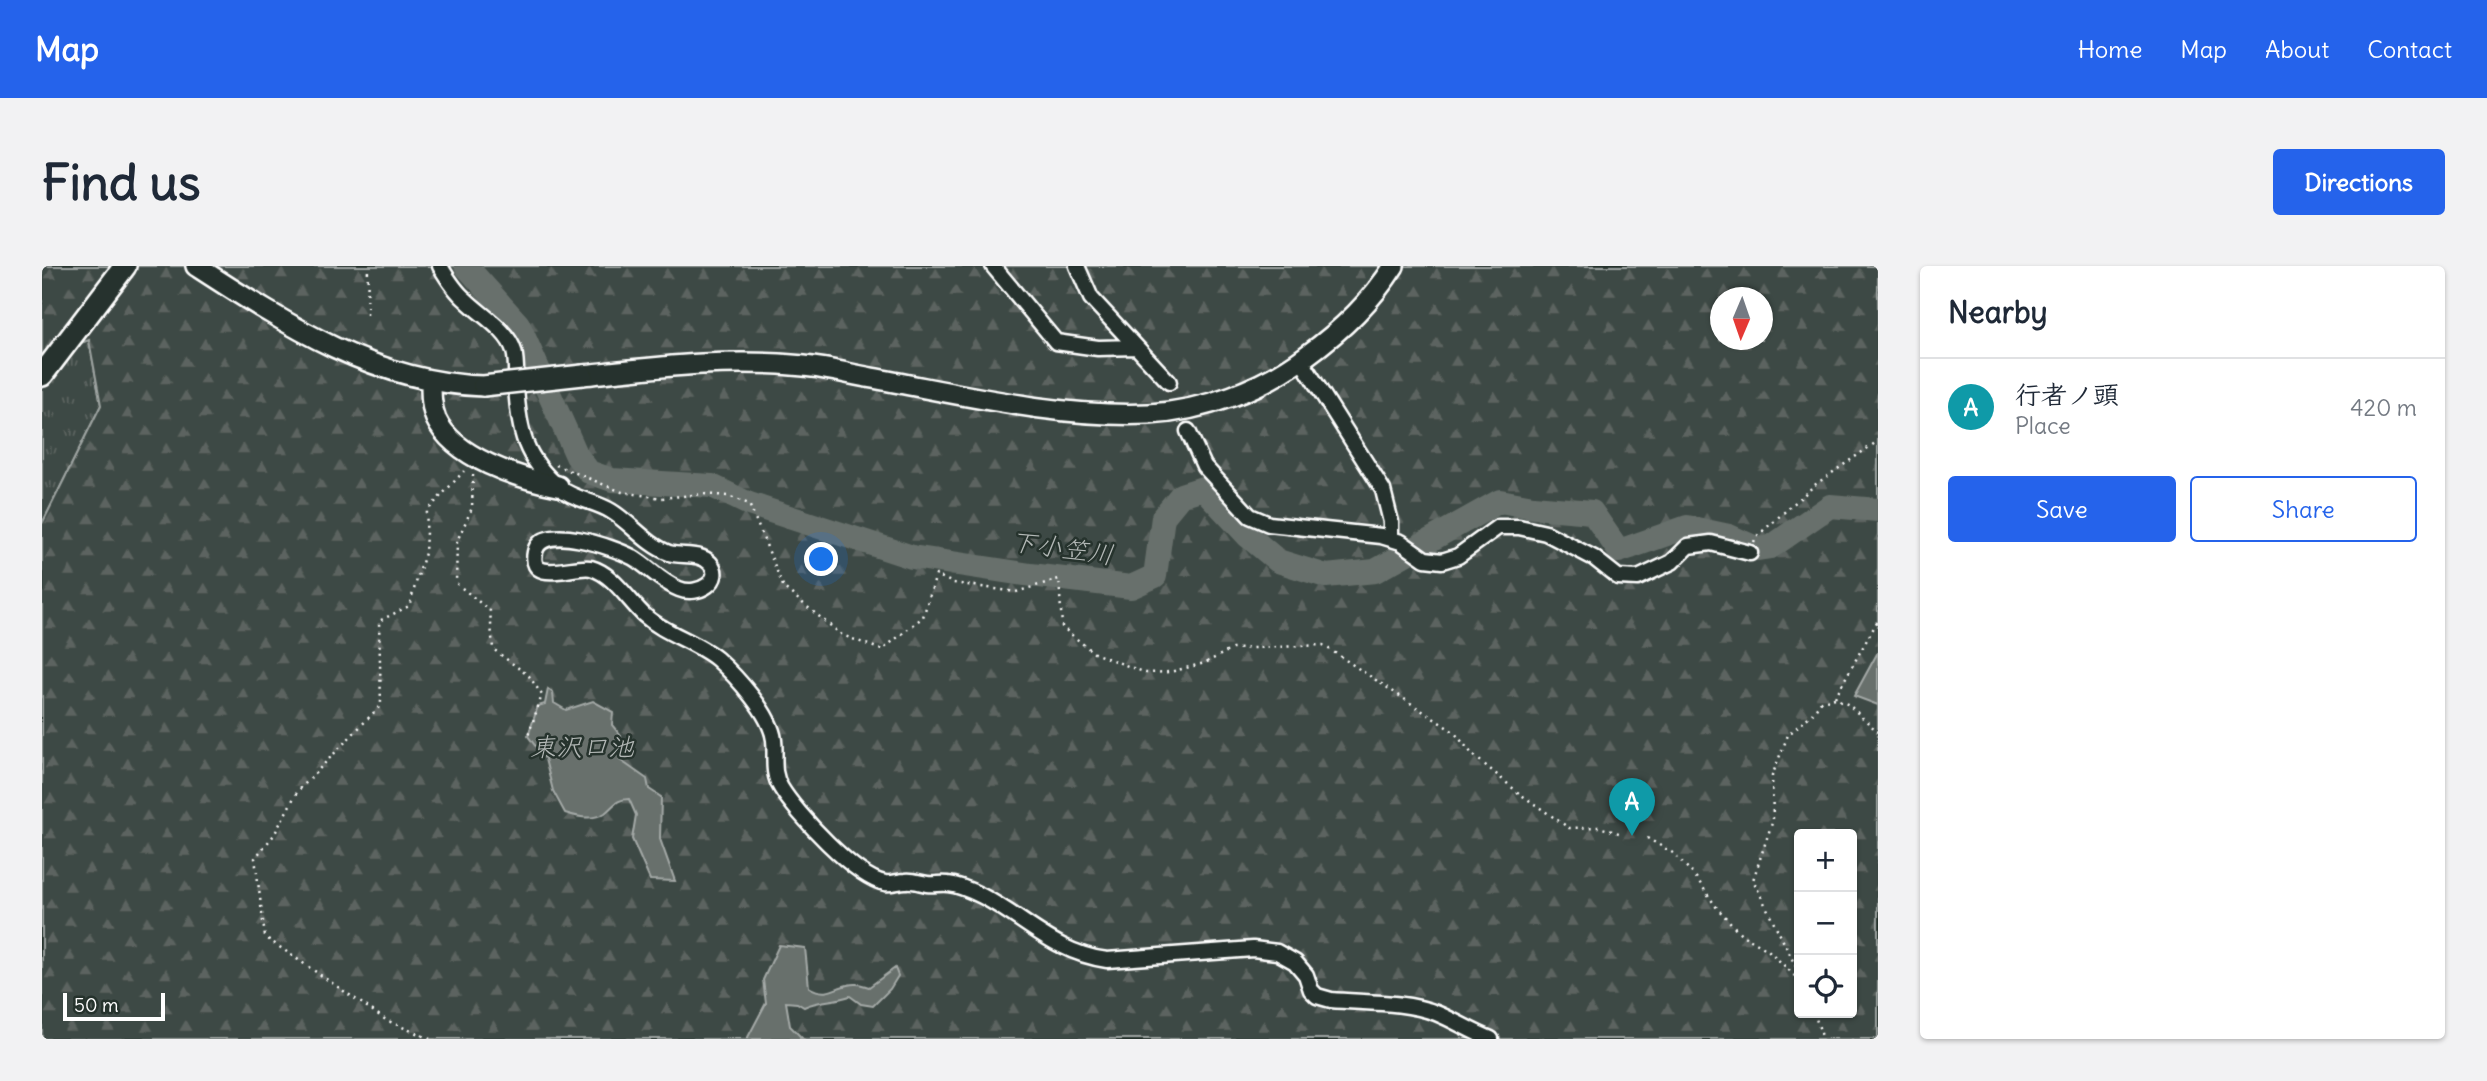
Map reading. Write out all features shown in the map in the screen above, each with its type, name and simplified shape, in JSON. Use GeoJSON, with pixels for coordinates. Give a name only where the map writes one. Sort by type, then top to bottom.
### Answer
{"type":"FeatureCollection","features":[{"type":"Feature","properties":{"kind":"main road"},"geometry":{"type":"LineString","coordinates":[[42,375],[125,266]]}},
{"type":"Feature","properties":{"kind":"street"},"geometry":{"type":"LineString","coordinates":[[196,266],[278,319],[320,341],[371,363],[450,385],[483,386],[694,363],[749,362],[806,366],[1018,404],[1111,414],[1152,414],[1199,405],[1237,394],[1275,377],[1352,319],[1394,266]]}},
{"type":"Feature","properties":{"kind":"street"},"geometry":{"type":"LineString","coordinates":[[440,266],[462,298],[507,337],[515,352],[518,411],[524,444],[545,474],[566,493],[611,511],[663,551],[704,558],[714,571],[708,586],[701,591],[691,592],[670,585],[634,558],[593,542],[558,538],[543,540],[535,549],[536,563],[541,569],[551,573],[580,566],[599,571],[645,616],[717,660],[748,694],[768,722],[774,735],[774,774],[790,802],[854,868],[884,883],[907,880],[948,884],[981,895],[1066,950],[1086,957],[1107,960],[1252,949],[1277,953],[1295,962],[1306,975],[1317,996],[1331,1000],[1418,1008],[1491,1039]]}},
{"type":"Feature","properties":{"kind":"street"},"geometry":{"type":"LineString","coordinates":[[993,266],[1056,342],[1098,348],[1136,347]]}},
{"type":"Feature","properties":{"kind":"street"},"geometry":{"type":"LineString","coordinates":[[1077,266],[1091,298],[1169,382]]}},
{"type":"Feature","properties":{"kind":"street"},"geometry":{"type":"LineString","coordinates":[[1301,360],[1384,490],[1391,522],[1391,539]]}},
{"type":"Feature","properties":{"kind":"street"},"geometry":{"type":"LineString","coordinates":[[430,381],[436,419],[456,445],[490,464],[534,481],[558,486]]}},
{"type":"Feature","properties":{"kind":"street"},"geometry":{"type":"LineString","coordinates":[[1188,431],[1204,466],[1250,516],[1269,524],[1344,531],[1391,539],[1401,542],[1425,558],[1442,561],[1458,556],[1498,527],[1519,527],[1546,533],[1594,558],[1618,576],[1638,578],[1672,562],[1689,546],[1711,543],[1752,548]]}},
{"type":"Feature","properties":{"kind":"path"},"geometry":{"type":"LineString","coordinates":[[367,315],[368,266]]}},
{"type":"Feature","properties":{"kind":"path"},"geometry":{"type":"LineString","coordinates":[[1752,548],[1756,537],[1816,484],[1878,441]]}},
{"type":"Feature","properties":{"kind":"path"},"geometry":{"type":"LineString","coordinates":[[555,464],[622,492],[663,498],[703,494],[728,496],[748,503],[784,588],[842,635],[882,650],[923,617],[936,575],[953,583],[1016,592],[1059,579],[1062,627],[1094,653],[1146,673],[1170,672],[1205,663],[1232,649],[1323,645],[1454,732],[1473,755],[1520,794],[1569,828],[1599,827],[1619,833]]}},
{"type":"Feature","properties":{"kind":"path"},"geometry":{"type":"LineString","coordinates":[[430,1039],[386,1020],[265,937],[255,858],[274,835],[297,792],[381,705],[379,621],[409,606],[425,553],[427,511],[464,471]]}},
{"type":"Feature","properties":{"kind":"path"},"geometry":{"type":"LineString","coordinates":[[474,473],[472,508],[457,541],[456,583],[490,611],[493,649],[529,676],[542,695],[528,736]]}},
{"type":"Feature","properties":{"kind":"path"},"geometry":{"type":"LineString","coordinates":[[1835,698],[1878,621]]}},
{"type":"Feature","properties":{"kind":"path"},"geometry":{"type":"LineString","coordinates":[[1794,963],[1753,880],[1773,820],[1772,776],[1788,735],[1812,714],[1821,701],[1835,698],[1849,705],[1878,732]]}},
{"type":"Feature","properties":{"kind":"path"},"geometry":{"type":"LineString","coordinates":[[1647,838],[1674,853],[1742,935],[1768,950],[1794,975]]}},
{"type":"Feature","properties":{"kind":"path"},"geometry":{"type":"LineString","coordinates":[[1816,1018],[1823,1039]]}},
{"type":"Feature","properties":{"kind":"green space"},"geometry":{"type":"Polygon","coordinates":[[[42,266],[1878,266],[1878,1039],[42,1039],[42,524],[101,405],[89,340],[42,356],[42,266]]]}},
{"type":"Feature","properties":{"kind":"green space"},"geometry":{"type":"Polygon","coordinates":[[[89,340],[101,405],[42,524],[42,356],[89,340]]]}},
{"type":"Feature","properties":{"kind":"water"},"geometry":{"type":"Polygon","coordinates":[[[1878,652],[1878,705],[1854,696],[1878,652]]]}},
{"type":"Feature","properties":{"kind":"water","name":"東沢口池"},"geometry":{"type":"Polygon","coordinates":[[[548,689],[553,693],[554,703],[566,710],[593,701],[613,712],[612,725],[621,736],[620,760],[647,779],[649,789],[661,797],[660,839],[675,881],[650,880],[632,839],[636,815],[629,799],[618,802],[605,813],[595,817],[565,813],[553,791],[545,759],[528,736],[538,706],[545,704],[548,689]]]}},
{"type":"Feature","properties":{"kind":"water"},"geometry":{"type":"Polygon","coordinates":[[[779,945],[805,948],[809,987],[816,991],[829,991],[851,984],[869,987],[895,968],[898,976],[890,989],[873,1006],[861,1004],[850,996],[804,1007],[786,1002],[790,1026],[803,1039],[747,1039],[766,1003],[763,980],[779,945]]]}},
{"type":"Feature","properties":{"kind":"waterway","name":"下小笠川"},"geometry":{"type":"LineString","coordinates":[[466,266],[518,324],[577,456],[589,472],[612,480],[712,486],[749,504],[912,557],[1131,587],[1155,576],[1163,517],[1181,495],[1203,488],[1248,536],[1278,561],[1326,576],[1375,571],[1500,501],[1592,512],[1619,551],[1687,527],[1729,536],[1758,549],[1771,547],[1830,506],[1878,510]]}},
{"type":"Feature","properties":{"kind":"tunnel"},"geometry":{"type":"LineString","coordinates":[[1169,382],[1188,431]]}},
{"type":"Feature","properties":{"kind":"place","name":"行者ノ頭"},"geometry":{"type":"Point","coordinates":[1632,836]}}]}
